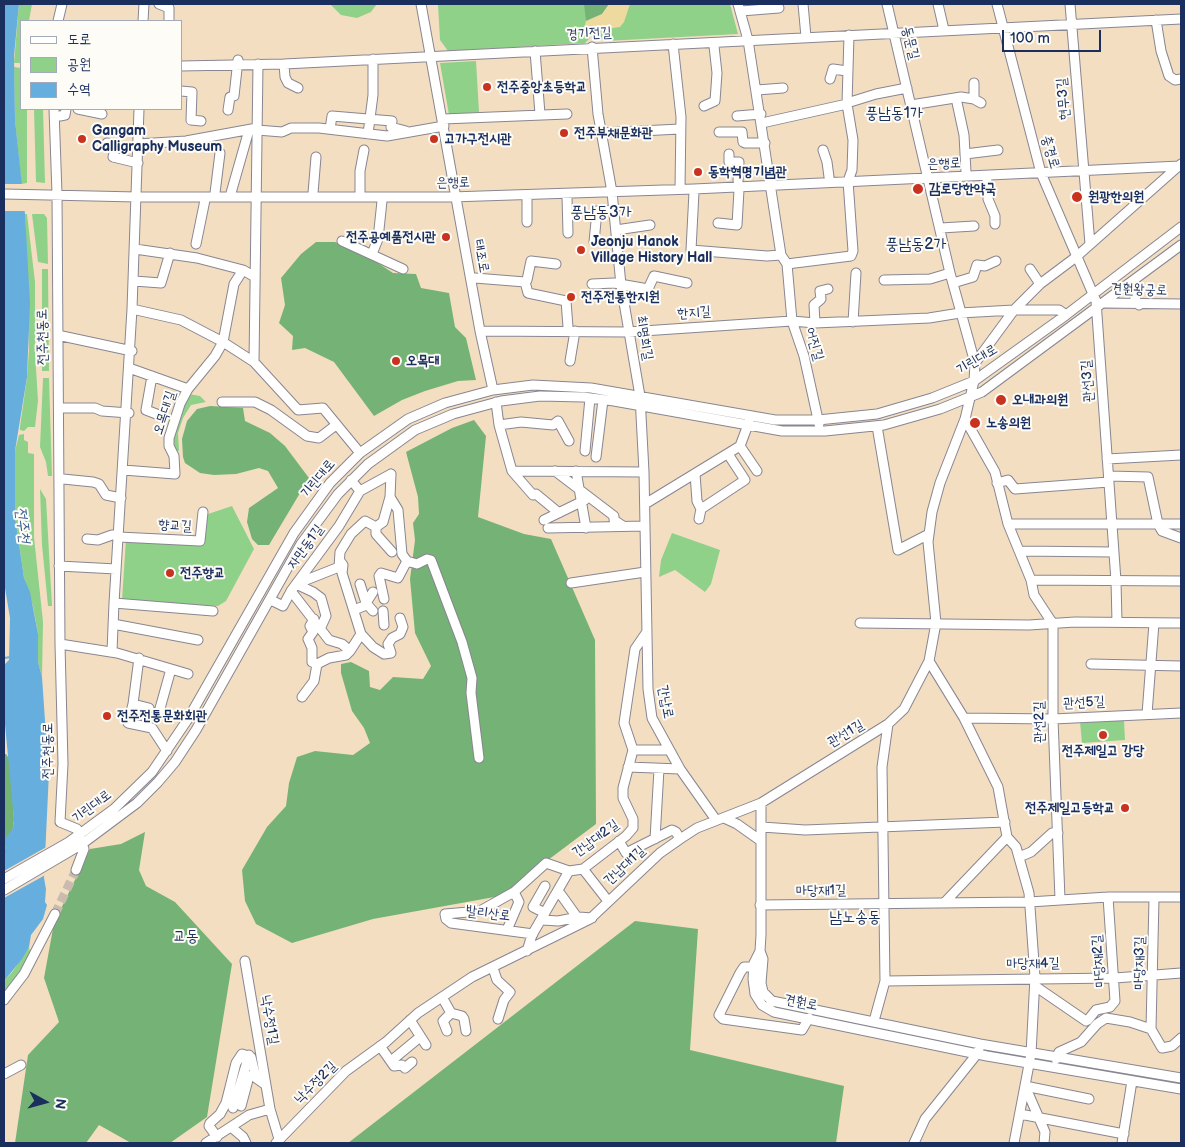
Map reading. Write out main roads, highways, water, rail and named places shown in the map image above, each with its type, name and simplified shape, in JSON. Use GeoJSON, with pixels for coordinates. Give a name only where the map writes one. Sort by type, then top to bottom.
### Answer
{"type":"FeatureCollection","features":[{"type":"Feature","properties":{"kind":"water"},"geometry":{"type":"Polygon","coordinates":[[[4,4],[19,4],[14,56],[15,120],[25,214],[30,303],[27,377],[15,451],[15,517],[24,578],[30,592],[38,634],[38,662],[42,677],[47,750],[50,751],[44,878],[46,889],[45,902],[47,905],[43,919],[31,935],[29,947],[4,981],[4,875],[6,849],[4,845],[5,839],[13,828],[14,819],[4,714],[4,665],[9,660],[10,618],[4,582],[4,4]]]}},
{"type":"Feature","properties":{"kind":"waterway"},"geometry":{"type":"LineString","coordinates":[[4,658],[11,657]]}},
{"type":"Feature","properties":{"kind":"tunnel"},"geometry":{"type":"LineString","coordinates":[[55,914],[76,870]]}},
{"type":"Feature","properties":{"kind":"place","name":"전주중앙초등학교"},"geometry":{"type":"Point","coordinates":[487,87]}},
{"type":"Feature","properties":{"kind":"place","name":"전주부채문화관"},"geometry":{"type":"Point","coordinates":[564,133]}},
{"type":"Feature","properties":{"kind":"place","name":"Gangam Calligraphy Museum"},"geometry":{"type":"Point","coordinates":[82,139]}},
{"type":"Feature","properties":{"kind":"place","name":"고가구전시관"},"geometry":{"type":"Point","coordinates":[434,139]}},
{"type":"Feature","properties":{"kind":"place","name":"동학혁명기념관"},"geometry":{"type":"Point","coordinates":[698,172]}},
{"type":"Feature","properties":{"kind":"place","name":"감로당한약국"},"geometry":{"type":"Point","coordinates":[918,189]}},
{"type":"Feature","properties":{"kind":"place","name":"원광한의원"},"geometry":{"type":"Point","coordinates":[1077,197]}},
{"type":"Feature","properties":{"kind":"place","name":"전주공예품전시관"},"geometry":{"type":"Point","coordinates":[446,237]}},
{"type":"Feature","properties":{"kind":"place","name":"Jeonju Hanok Village History Hall"},"geometry":{"type":"Point","coordinates":[581,250]}},
{"type":"Feature","properties":{"kind":"place","name":"전주전통한지원"},"geometry":{"type":"Point","coordinates":[571,297]}},
{"type":"Feature","properties":{"kind":"place","name":"오목대"},"geometry":{"type":"Point","coordinates":[396,361]}},
{"type":"Feature","properties":{"kind":"place","name":"오내과의원"},"geometry":{"type":"Point","coordinates":[1001,400]}},
{"type":"Feature","properties":{"kind":"place","name":"노송의원"},"geometry":{"type":"Point","coordinates":[975,423]}},
{"type":"Feature","properties":{"kind":"place","name":"전주향교"},"geometry":{"type":"Point","coordinates":[170,573]}},
{"type":"Feature","properties":{"kind":"place","name":"전주전통문화회관"},"geometry":{"type":"Point","coordinates":[107,716]}},
{"type":"Feature","properties":{"kind":"place","name":"전주제일고 강당"},"geometry":{"type":"Point","coordinates":[1103,735]}},
{"type":"Feature","properties":{"kind":"place","name":"전주제일고등학교"},"geometry":{"type":"Point","coordinates":[1125,808]}},
{"type":"Feature","properties":{"kind":"district","name":"풍남동1가"},"geometry":{"type":"Point","coordinates":[894,114]}},
{"type":"Feature","properties":{"kind":"district","name":"풍남동3가"},"geometry":{"type":"Point","coordinates":[601,213]}},
{"type":"Feature","properties":{"kind":"district","name":"풍남동2가"},"geometry":{"type":"Point","coordinates":[916,245]}},
{"type":"Feature","properties":{"kind":"district","name":"남노송동"},"geometry":{"type":"Point","coordinates":[855,918]}},
{"type":"Feature","properties":{"kind":"district","name":"교동"},"geometry":{"type":"Point","coordinates":[186,937]}},
{"type":"Feature","properties":{"kind":"water label","name":"전주천"},"geometry":{"type":"Point","coordinates":[22,525]}}]}
